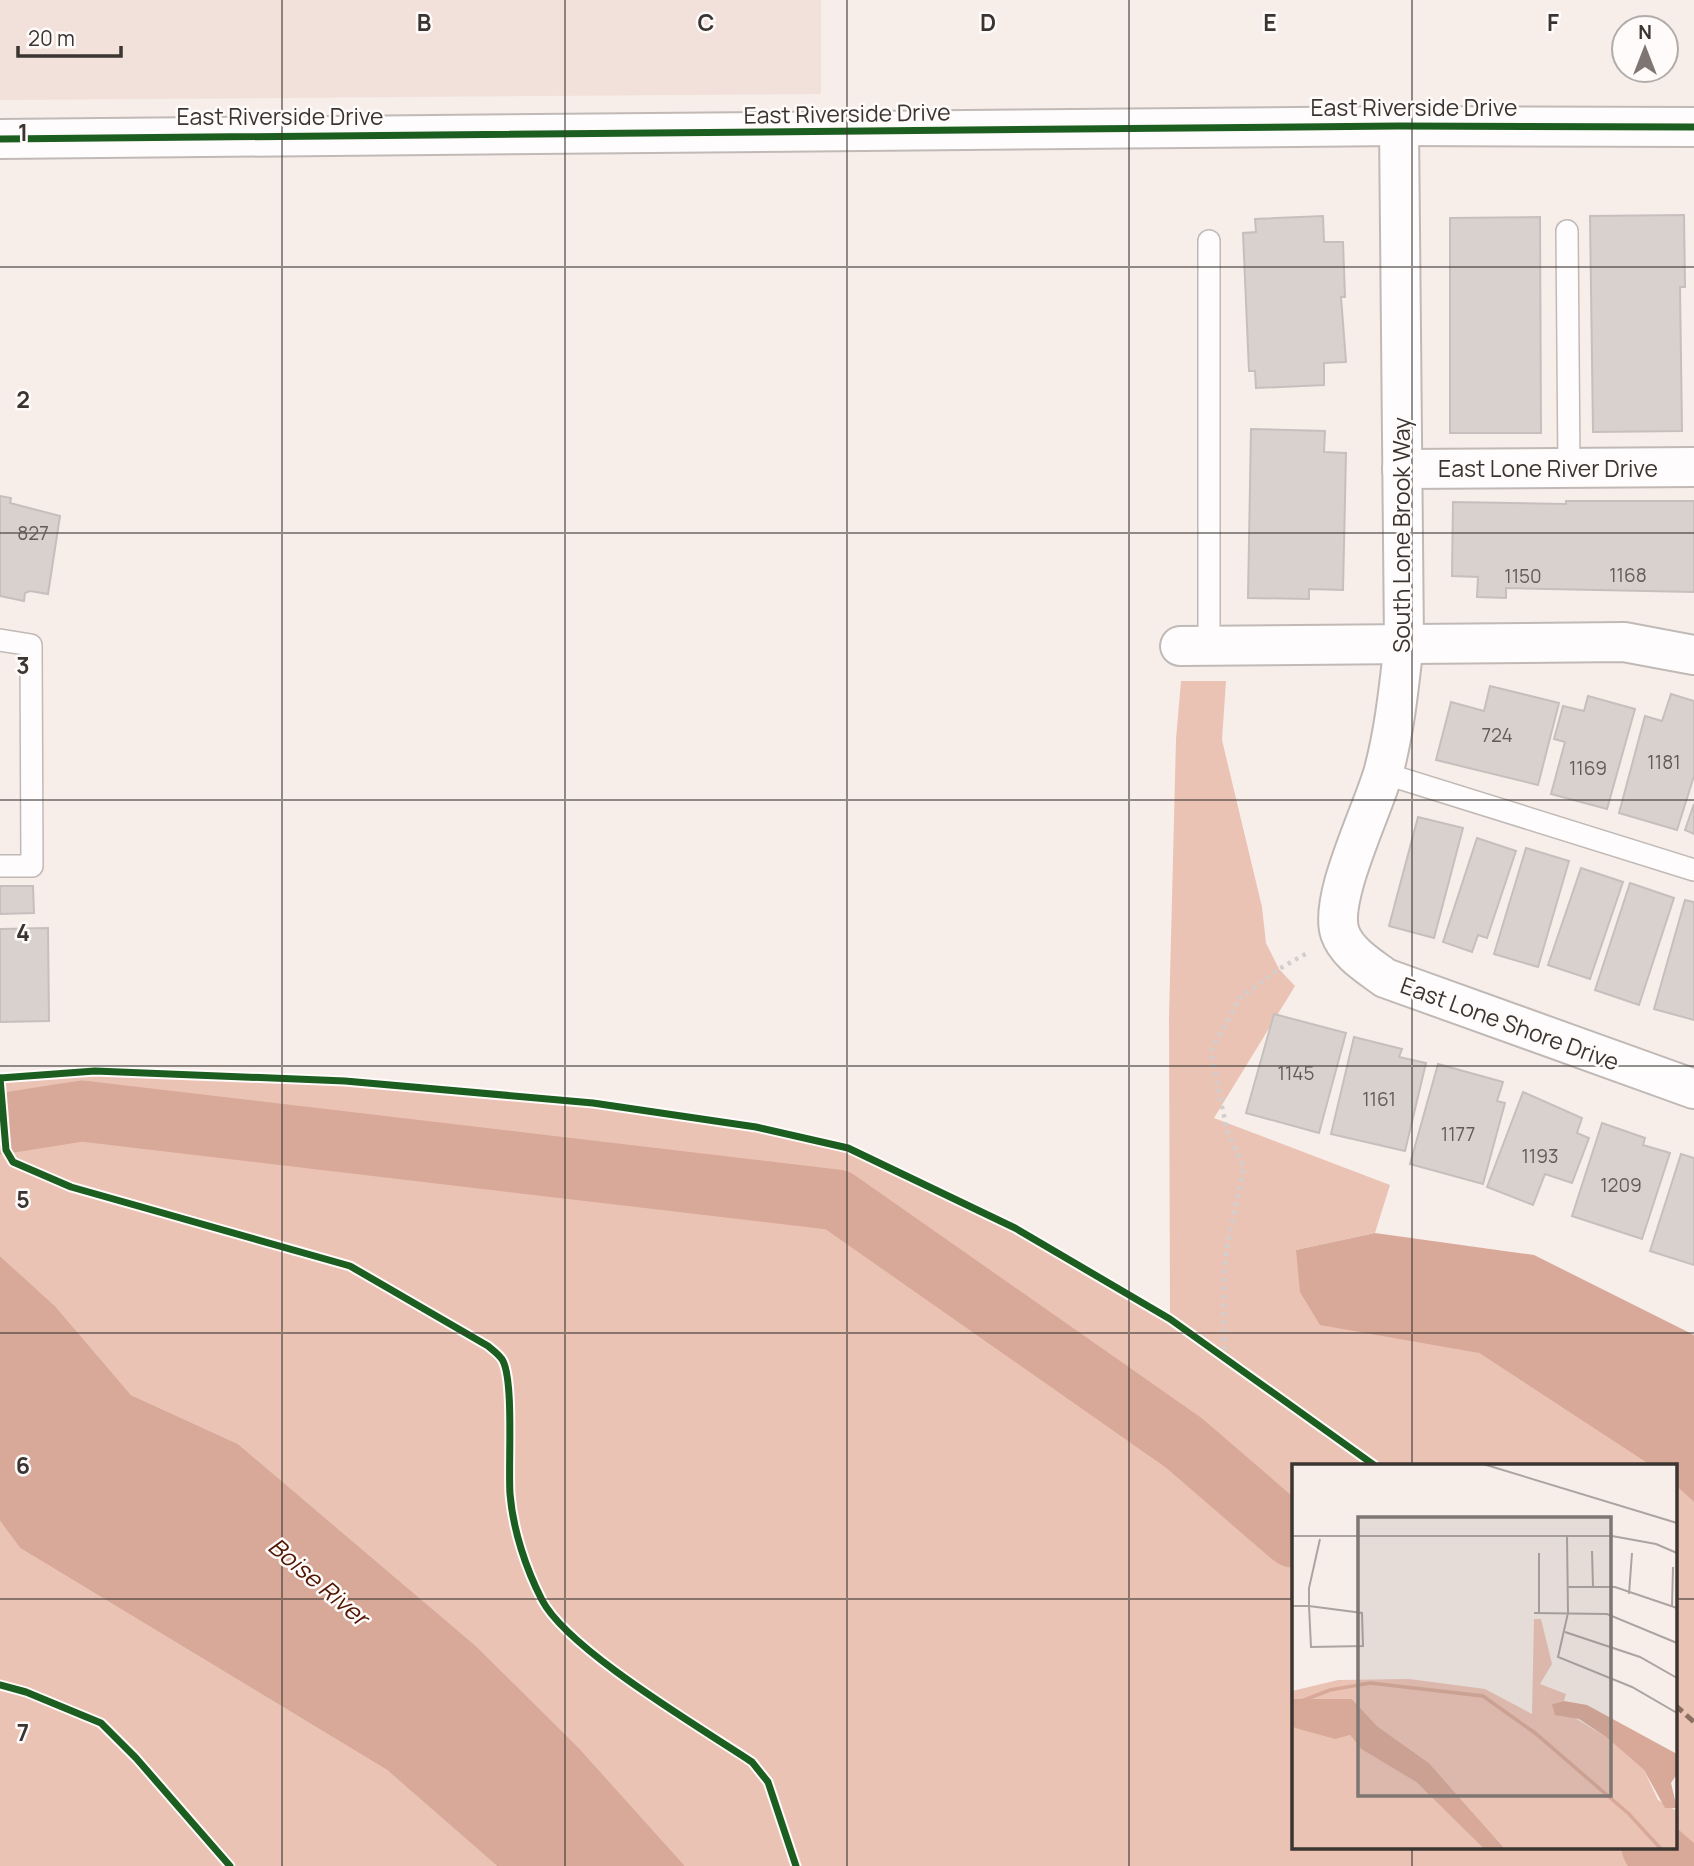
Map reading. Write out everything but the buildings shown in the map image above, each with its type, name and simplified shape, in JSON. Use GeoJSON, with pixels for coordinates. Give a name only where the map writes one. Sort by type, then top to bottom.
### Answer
{"type":"FeatureCollection","features":[{"type":"Feature","properties":{"kind":"street","name":"East Riverside Drive"},"geometry":{"type":"LineString","coordinates":[[0,139],[1399,126],[1694,127]]}},
{"type":"Feature","properties":{"kind":"street","name":"South Lone Brook Way"},"geometry":{"type":"LineString","coordinates":[[1340,934],[1338,914],[1343,888],[1383,773],[1394,727],[1404,643],[1399,126]]}},
{"type":"Feature","properties":{"kind":"street","name":"East Lone River Drive"},"geometry":{"type":"LineString","coordinates":[[1402,468],[1694,467]]}},
{"type":"Feature","properties":{"kind":"street"},"geometry":{"type":"LineString","coordinates":[[1195,645],[1624,642],[1694,655]]}},
{"type":"Feature","properties":{"kind":"street","name":"East Lone Shore Drive"},"geometry":{"type":"LineString","coordinates":[[1340,934],[1359,959],[1385,978],[1694,1089]]}},
{"type":"Feature","properties":{"kind":"lane"},"geometry":{"type":"LineString","coordinates":[[1567,231],[1569,468]]}},
{"type":"Feature","properties":{"kind":"lane"},"geometry":{"type":"LineString","coordinates":[[1195,645],[1209,241]]}},
{"type":"Feature","properties":{"kind":"lane"},"geometry":{"type":"LineString","coordinates":[[0,640],[31,645],[32,866],[0,866]]}},
{"type":"Feature","properties":{"kind":"lane"},"geometry":{"type":"LineString","coordinates":[[1383,773],[1694,870]]}},
{"type":"Feature","properties":{"kind":"path"},"geometry":{"type":"LineString","coordinates":[[1225,1358],[1223,1302],[1226,1251],[1244,1167],[1227,1131],[1211,1051],[1240,998],[1279,969],[1340,934]]}},
{"type":"Feature","properties":{"kind":"shaded area"},"geometry":{"type":"Polygon","coordinates":[[[0,0],[821,0],[821,94],[0,100],[0,0]]]}},
{"type":"Feature","properties":{"kind":"shaded area"},"geometry":{"type":"Polygon","coordinates":[[[1181,681],[1226,681],[1222,740],[1262,907],[1266,943],[1279,969],[1295,986],[1214,1118],[1390,1185],[1375,1233],[1296,1250],[1479,1353],[1648,1464],[1292,1464],[1292,1848],[1676,1848],[1676,1486],[1694,1502],[1694,1866],[685,1866],[578,1747],[476,1646],[238,1444],[131,1395],[55,1306],[0,1256],[0,1078],[95,1071],[345,1081],[593,1103],[756,1127],[848,1148],[1015,1228],[1170,1319],[1169,1017],[1176,739],[1181,681]]]}},
{"type":"Feature","properties":{"kind":"shaded area"},"geometry":{"type":"Polygon","coordinates":[[[0,1521],[20,1548],[387,1770],[497,1866],[0,1866],[0,1521]]]}},
{"type":"Feature","properties":{"kind":"water"},"geometry":{"type":"Polygon","coordinates":[[[1375,1233],[1534,1255],[1694,1335],[1694,1502],[1676,1486],[1676,1464],[1648,1464],[1479,1353],[1320,1325],[1300,1292],[1296,1250],[1375,1233]]]}},
{"type":"Feature","properties":{"kind":"water","name":"Boise River"},"geometry":{"type":"Polygon","coordinates":[[[0,1256],[55,1306],[131,1395],[238,1444],[476,1646],[578,1747],[685,1866],[497,1866],[387,1770],[20,1548],[0,1521],[0,1256]]]}},
{"type":"Feature","properties":{"kind":"waterway"},"geometry":{"type":"LineString","coordinates":[[0,1124],[82,1111],[837,1200],[1184,1443],[1292,1536]]}},
{"type":"Feature","properties":{"kind":"waterway"},"geometry":{"type":"LineString","coordinates":[[1653,1848],[1674,1866]]}},
{"type":"Feature","properties":{"kind":"marked path"},"geometry":{"type":"LineString","coordinates":[[1676,1706],[1694,1722]]}},
{"type":"Feature","properties":{"kind":"cycle path"},"geometry":{"type":"LineString","coordinates":[[0,139],[1399,126],[1694,127]]}},
{"type":"Feature","properties":{"kind":"cycle path"},"geometry":{"type":"LineString","coordinates":[[0,1078],[95,1071],[345,1081],[593,1103],[756,1127],[848,1148],[1015,1228],[1170,1319],[1373,1464]]}},
{"type":"Feature","properties":{"kind":"cycle path"},"geometry":{"type":"LineString","coordinates":[[0,1078],[6,1150],[13,1162],[71,1187],[350,1266],[499,1355],[503,1361],[508,1387],[510,1494],[514,1521],[521,1549],[542,1600],[556,1620],[606,1664],[752,1762],[768,1782],[796,1866]]}},
{"type":"Feature","properties":{"kind":"cycle path"},"geometry":{"type":"LineString","coordinates":[[0,1685],[26,1692],[101,1723],[136,1758],[230,1866]]}}]}
